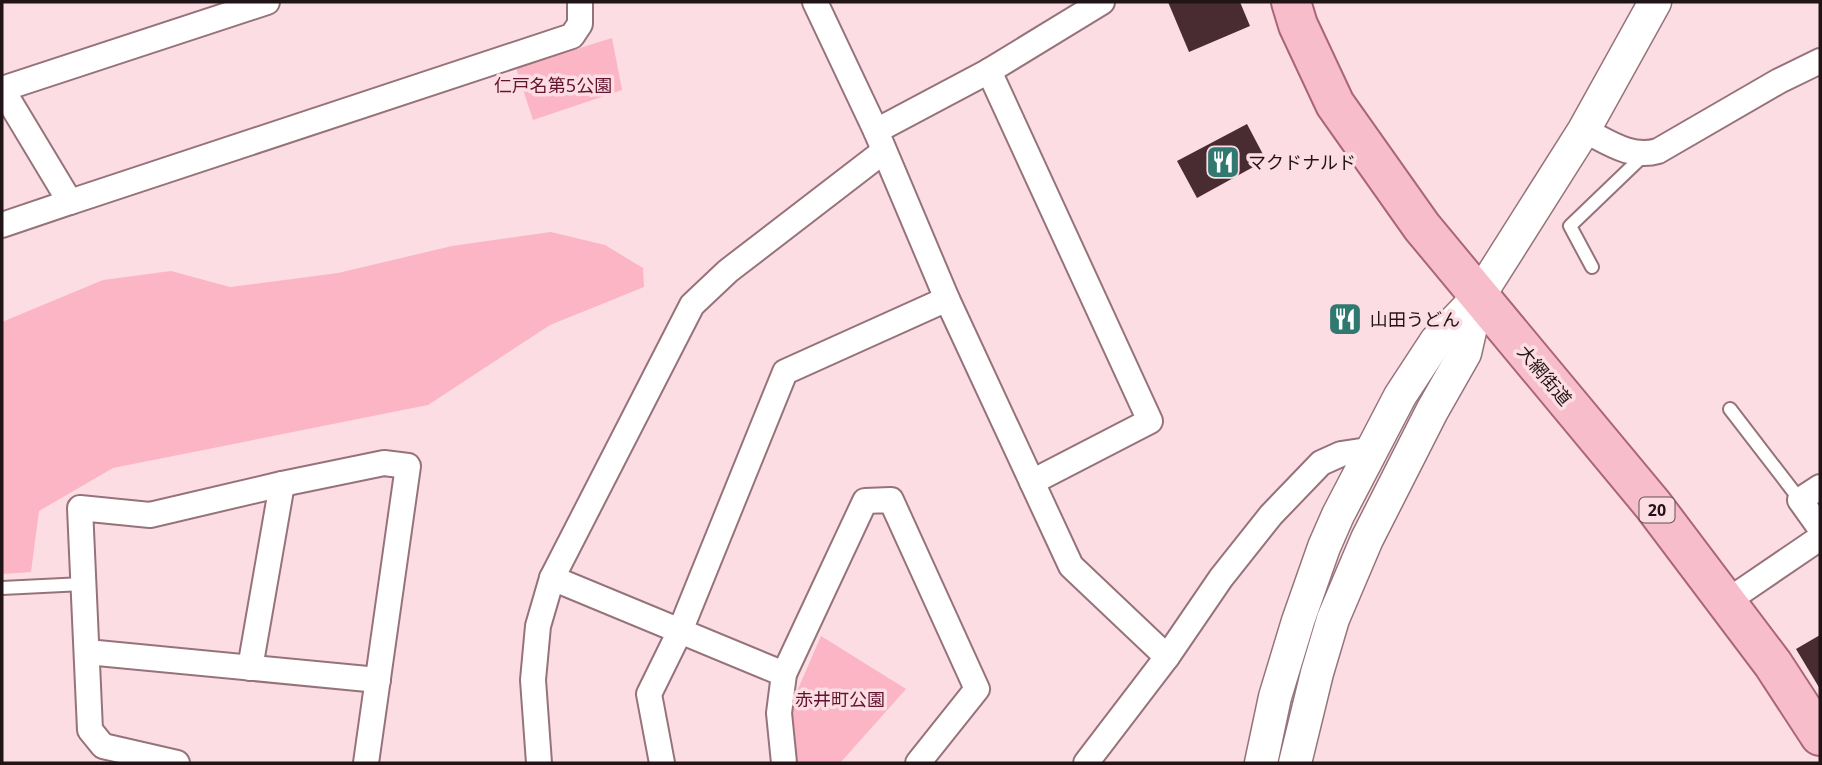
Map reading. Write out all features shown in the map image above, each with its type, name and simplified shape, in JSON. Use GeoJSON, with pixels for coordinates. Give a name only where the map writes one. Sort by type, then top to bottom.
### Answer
{"type":"FeatureCollection","features":[{"type":"Feature","properties":{"kind":"main road","name":"大網街道"},"geometry":{"type":"LineString","coordinates":[[1291,2],[1307,45],[1335,104],[1422,227],[1653,505],[1773,664],[1820,736]]}},
{"type":"Feature","properties":{"kind":"street"},"geometry":{"type":"LineString","coordinates":[[70,202],[2,89],[267,2]]}},
{"type":"Feature","properties":{"kind":"street"},"geometry":{"type":"LineString","coordinates":[[2,225],[572,36],[580,24],[580,2]]}},
{"type":"Feature","properties":{"kind":"street"},"geometry":{"type":"LineString","coordinates":[[815,2],[880,141],[947,299],[1071,566],[1167,657]]}},
{"type":"Feature","properties":{"kind":"street"},"geometry":{"type":"LineString","coordinates":[[539,763],[533,680],[538,626],[552,578],[692,305],[880,141],[1102,2]]}},
{"type":"Feature","properties":{"kind":"street"},"geometry":{"type":"LineString","coordinates":[[1261,763],[1275,697],[1310,583],[1338,515],[1400,396],[1436,341],[1479,296],[1584,130],[1655,2]]}},
{"type":"Feature","properties":{"kind":"street"},"geometry":{"type":"LineString","coordinates":[[1584,130],[1628,151],[1644,155],[1658,151],[1779,81],[1820,61]]}},
{"type":"Feature","properties":{"kind":"street"},"geometry":{"type":"LineString","coordinates":[[989,71],[1150,421],[1032,482]]}},
{"type":"Feature","properties":{"kind":"street"},"geometry":{"type":"LineString","coordinates":[[1295,763],[1333,619],[1367,539],[1432,411],[1465,353],[1479,296]]}},
{"type":"Feature","properties":{"kind":"street"},"geometry":{"type":"LineString","coordinates":[[662,763],[649,694],[680,631],[785,372],[947,299]]}},
{"type":"Feature","properties":{"kind":"street"},"geometry":{"type":"LineString","coordinates":[[1086,763],[1167,657],[1221,578],[1262,525],[1321,463],[1340,454],[1374,449]]}},
{"type":"Feature","properties":{"kind":"street"},"geometry":{"type":"LineString","coordinates":[[177,763],[103,746],[90,730],[80,508],[150,515],[384,463],[408,466],[366,763]]}},
{"type":"Feature","properties":{"kind":"street"},"geometry":{"type":"LineString","coordinates":[[250,668],[282,484]]}},
{"type":"Feature","properties":{"kind":"street"},"geometry":{"type":"LineString","coordinates":[[1810,493],[1820,528]]}},
{"type":"Feature","properties":{"kind":"street"},"geometry":{"type":"LineString","coordinates":[[784,763],[779,713],[785,674],[865,501],[891,499],[977,689],[918,763]]}},
{"type":"Feature","properties":{"kind":"street"},"geometry":{"type":"LineString","coordinates":[[1726,602],[1820,538]]}},
{"type":"Feature","properties":{"kind":"street"},"geometry":{"type":"LineString","coordinates":[[552,578],[785,674]]}},
{"type":"Feature","properties":{"kind":"street"},"geometry":{"type":"LineString","coordinates":[[86,652],[378,680]]}},
{"type":"Feature","properties":{"kind":"lane"},"geometry":{"type":"LineString","coordinates":[[1592,267],[1570,226],[1644,155]]}},
{"type":"Feature","properties":{"kind":"lane"},"geometry":{"type":"LineString","coordinates":[[1730,409],[1810,493]]}},
{"type":"Feature","properties":{"kind":"lane"},"geometry":{"type":"LineString","coordinates":[[2,588],[83,584]]}},
{"type":"Feature","properties":{"kind":"green space","name":"仁戸名第5公園"},"geometry":{"type":"Polygon","coordinates":[[[612,38],[622,90],[533,120],[516,68],[612,38]]]}},
{"type":"Feature","properties":{"kind":"green space"},"geometry":{"type":"Polygon","coordinates":[[[551,232],[605,245],[643,268],[644,287],[550,325],[428,405],[113,468],[39,511],[31,572],[2,574],[2,322],[103,280],[171,271],[230,287],[338,273],[452,246],[551,232]]]}},
{"type":"Feature","properties":{"kind":"green space","name":"赤井町公園"},"geometry":{"type":"Polygon","coordinates":[[[821,636],[906,689],[840,763],[798,763],[788,712],[821,636]]]}},
{"type":"Feature","properties":{"kind":"building"},"geometry":{"type":"Polygon","coordinates":[[[1168,2],[1240,2],[1250,26],[1189,52],[1168,2]]]}},
{"type":"Feature","properties":{"kind":"building"},"geometry":{"type":"Polygon","coordinates":[[[1247,124],[1266,160],[1197,198],[1177,161],[1247,124]]]}},
{"type":"Feature","properties":{"kind":"building"},"geometry":{"type":"Polygon","coordinates":[[[1820,635],[1820,689],[1796,649],[1820,635]]]}},
{"type":"Feature","properties":{"kind":"place","name":"マクドナルド"},"geometry":{"type":"Point","coordinates":[1223,162]}},
{"type":"Feature","properties":{"kind":"place","name":"山田うどん"},"geometry":{"type":"Point","coordinates":[1345,319]}}]}
